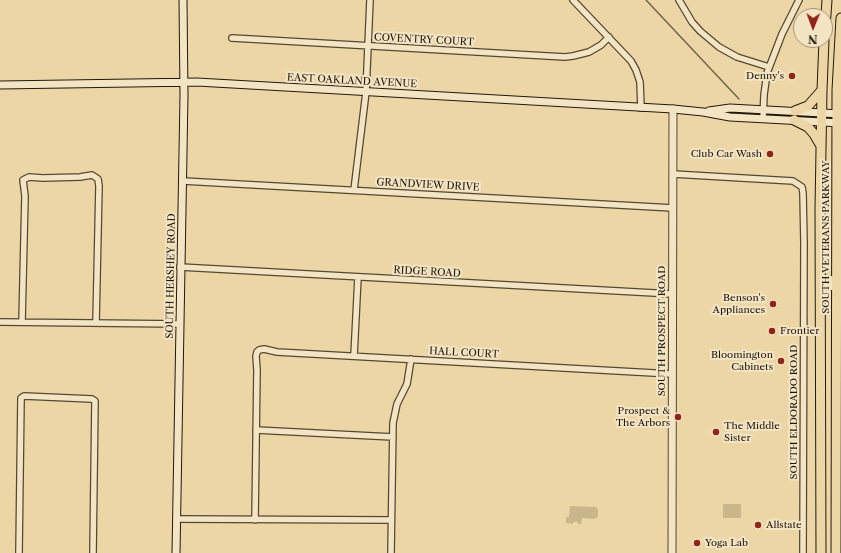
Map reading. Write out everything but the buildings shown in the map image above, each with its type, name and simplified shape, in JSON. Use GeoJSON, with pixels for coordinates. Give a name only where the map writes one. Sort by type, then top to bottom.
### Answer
{"type":"FeatureCollection","features":[{"type":"Feature","properties":{"kind":"highway","name":"SOUTH VETERANS PARKWAY"},"geometry":{"type":"LineString","coordinates":[[836,553],[839,308],[839,93],[841,18]]}},
{"type":"Feature","properties":{"kind":"highway","name":"SOUTH VETERANS PARKWAY"},"geometry":{"type":"LineString","coordinates":[[821,553],[821,146],[824,48]]}},
{"type":"Feature","properties":{"kind":"highway"},"geometry":{"type":"LineString","coordinates":[[821,146],[808,127],[794,116],[808,106],[822,90]]}},
{"type":"Feature","properties":{"kind":"main road","name":"SOUTH HERSHEY ROAD"},"geometry":{"type":"LineString","coordinates":[[176,553],[184,0]]}},
{"type":"Feature","properties":{"kind":"main road","name":"EAST OAKLAND AVENUE"},"geometry":{"type":"LineString","coordinates":[[0,85],[184,82],[673,109],[730,117],[763,119],[794,116],[839,118]]}},
{"type":"Feature","properties":{"kind":"main road","name":"EAST OAKLAND AVENUE"},"geometry":{"type":"LineString","coordinates":[[703,112],[730,108],[764,110],[794,116]]}},
{"type":"Feature","properties":{"kind":"main road","name":"SOUTH PROSPECT ROAD"},"geometry":{"type":"LineString","coordinates":[[672,553],[673,109]]}},
{"type":"Feature","properties":{"kind":"main road"},"geometry":{"type":"LineString","coordinates":[[821,283],[839,283]]}},
{"type":"Feature","properties":{"kind":"street"},"geometry":{"type":"LineString","coordinates":[[354,190],[366,92],[370,0]]}},
{"type":"Feature","properties":{"kind":"street"},"geometry":{"type":"LineString","coordinates":[[573,0],[631,61],[636,70],[641,88],[641,108]]}},
{"type":"Feature","properties":{"kind":"street"},"geometry":{"type":"LineString","coordinates":[[679,0],[692,22],[719,47],[737,57],[769,67]]}},
{"type":"Feature","properties":{"kind":"street"},"geometry":{"type":"LineString","coordinates":[[763,119],[766,81],[769,67],[782,34],[799,0]]}},
{"type":"Feature","properties":{"kind":"street","name":"COVENTRY COURT"},"geometry":{"type":"LineString","coordinates":[[232,38],[573,56],[589,52],[601,45],[609,37]]}},
{"type":"Feature","properties":{"kind":"street","name":"SOUTH ELDORADO ROAD"},"geometry":{"type":"LineString","coordinates":[[673,174],[793,181],[802,187],[804,236],[803,553]]}},
{"type":"Feature","properties":{"kind":"street"},"geometry":{"type":"LineString","coordinates":[[22,322],[25,196],[23,180],[29,177],[80,178],[92,175],[98,179],[99,186],[96,323]]}},
{"type":"Feature","properties":{"kind":"street","name":"GRANDVIEW DRIVE"},"geometry":{"type":"LineString","coordinates":[[182,181],[673,208]]}},
{"type":"Feature","properties":{"kind":"street","name":"RIDGE ROAD"},"geometry":{"type":"LineString","coordinates":[[180,266],[673,294]]}},
{"type":"Feature","properties":{"kind":"street"},"geometry":{"type":"LineString","coordinates":[[354,356],[358,277]]}},
{"type":"Feature","properties":{"kind":"street"},"geometry":{"type":"LineString","coordinates":[[0,322],[180,324]]}},
{"type":"Feature","properties":{"kind":"street","name":"HALL COURT"},"geometry":{"type":"LineString","coordinates":[[256,430],[257,352],[264,349],[277,352],[672,374]]}},
{"type":"Feature","properties":{"kind":"street"},"geometry":{"type":"LineString","coordinates":[[391,553],[394,414],[397,404],[407,384],[411,359]]}},
{"type":"Feature","properties":{"kind":"street"},"geometry":{"type":"LineString","coordinates":[[19,553],[21,398],[24,396],[95,400],[94,553]]}},
{"type":"Feature","properties":{"kind":"street"},"geometry":{"type":"LineString","coordinates":[[255,520],[256,430],[393,437]]}},
{"type":"Feature","properties":{"kind":"street"},"geometry":{"type":"LineString","coordinates":[[177,519],[391,520]]}},
{"type":"Feature","properties":{"kind":"shaded area"},"geometry":{"type":"Polygon","coordinates":[[[723,504],[741,504],[741,518],[723,518],[723,504]]]}},
{"type":"Feature","properties":{"kind":"shaded area"},"geometry":{"type":"Polygon","coordinates":[[[570,506],[596,507],[598,509],[598,516],[595,519],[582,518],[581,524],[578,524],[578,522],[573,522],[573,524],[566,523],[566,517],[569,517],[570,506]]]}},
{"type":"Feature","properties":{"kind":"waterway"},"geometry":{"type":"LineString","coordinates":[[646,0],[739,99]]}},
{"type":"Feature","properties":{"kind":"place","name":"Denny's"},"geometry":{"type":"Point","coordinates":[792,76]}},
{"type":"Feature","properties":{"kind":"place","name":"Club Car Wash"},"geometry":{"type":"Point","coordinates":[770,154]}},
{"type":"Feature","properties":{"kind":"place","name":"Benson's Appliances"},"geometry":{"type":"Point","coordinates":[773,304]}},
{"type":"Feature","properties":{"kind":"place","name":"Frontier"},"geometry":{"type":"Point","coordinates":[772,331]}},
{"type":"Feature","properties":{"kind":"place","name":"Bloomington Cabinets"},"geometry":{"type":"Point","coordinates":[781,361]}},
{"type":"Feature","properties":{"kind":"place","name":"Prospect & The Arbors"},"geometry":{"type":"Point","coordinates":[678,417]}},
{"type":"Feature","properties":{"kind":"place","name":"The Middle Sister"},"geometry":{"type":"Point","coordinates":[716,432]}},
{"type":"Feature","properties":{"kind":"place","name":"Allstate"},"geometry":{"type":"Point","coordinates":[758,525]}},
{"type":"Feature","properties":{"kind":"place","name":"Yoga Lab"},"geometry":{"type":"Point","coordinates":[697,543]}}]}
